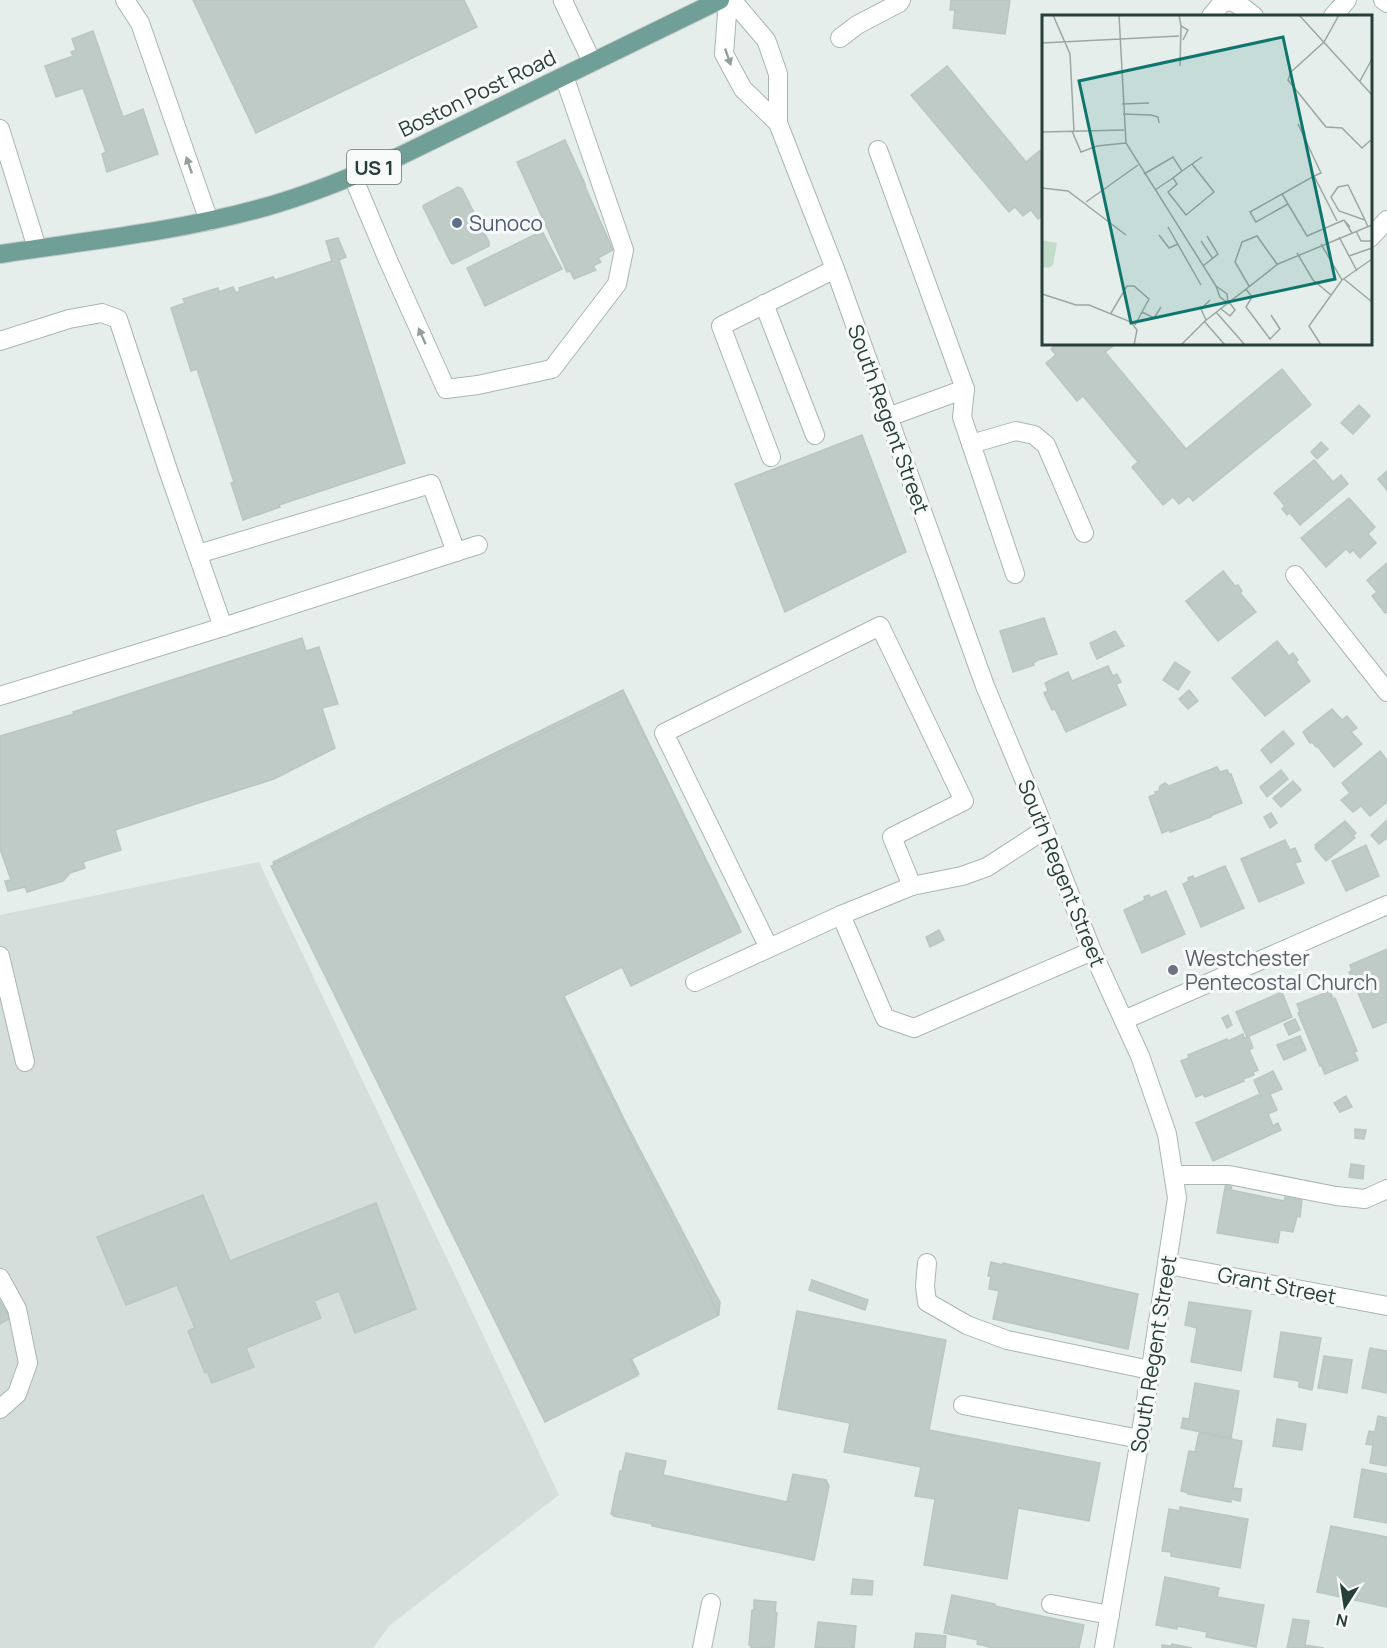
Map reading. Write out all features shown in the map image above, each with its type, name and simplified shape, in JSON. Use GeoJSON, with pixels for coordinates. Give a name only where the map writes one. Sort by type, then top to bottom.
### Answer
{"type":"FeatureCollection","features":[{"type":"Feature","properties":{"kind":"main road","name":"Boston Post Road"},"geometry":{"type":"LineString","coordinates":[[0,254],[151,232],[208,221],[258,209],[353,177],[720,0]]}},
{"type":"Feature","properties":{"kind":"street"},"geometry":{"type":"LineString","coordinates":[[125,0],[140,22],[208,221]]}},
{"type":"Feature","properties":{"kind":"street"},"geometry":{"type":"LineString","coordinates":[[564,0],[562,2],[592,62]]}},
{"type":"Feature","properties":{"kind":"street","name":"South Regent Street"},"geometry":{"type":"LineString","coordinates":[[730,0],[724,54],[743,89],[778,123]]}},
{"type":"Feature","properties":{"kind":"street","name":"South Regent Street"},"geometry":{"type":"LineString","coordinates":[[730,0],[768,45],[778,74],[778,123],[835,269],[985,686],[1092,951],[1140,1056],[1167,1134],[1177,1198],[1140,1439],[1104,1648]]}},
{"type":"Feature","properties":{"kind":"street"},"geometry":{"type":"LineString","coordinates":[[840,38],[857,25],[901,0]]}},
{"type":"Feature","properties":{"kind":"street"},"geometry":{"type":"LineString","coordinates":[[1334,15],[1347,0]]}},
{"type":"Feature","properties":{"kind":"street"},"geometry":{"type":"LineString","coordinates":[[1383,0],[1387,3]]}},
{"type":"Feature","properties":{"kind":"street"},"geometry":{"type":"LineString","coordinates":[[1212,15],[1222,3],[1232,1],[1253,15]]}},
{"type":"Feature","properties":{"kind":"street"},"geometry":{"type":"LineString","coordinates":[[353,177],[446,389],[478,385],[552,369],[617,284],[624,250],[564,76]]}},
{"type":"Feature","properties":{"kind":"street"},"geometry":{"type":"LineString","coordinates":[[0,129],[38,248]]}},
{"type":"Feature","properties":{"kind":"street"},"geometry":{"type":"LineString","coordinates":[[878,150],[965,388],[962,417],[1015,574]]}},
{"type":"Feature","properties":{"kind":"street"},"geometry":{"type":"LineString","coordinates":[[1372,237],[1387,220]]}},
{"type":"Feature","properties":{"kind":"street"},"geometry":{"type":"LineString","coordinates":[[771,457],[721,326],[835,269]]}},
{"type":"Feature","properties":{"kind":"street"},"geometry":{"type":"LineString","coordinates":[[764,304],[815,435]]}},
{"type":"Feature","properties":{"kind":"street"},"geometry":{"type":"LineString","coordinates":[[0,342],[69,319],[102,313],[118,319],[223,627]]}},
{"type":"Feature","properties":{"kind":"street"},"geometry":{"type":"LineString","coordinates":[[888,417],[965,388]]}},
{"type":"Feature","properties":{"kind":"street"},"geometry":{"type":"LineString","coordinates":[[971,444],[1016,431],[1034,435],[1046,445],[1084,532]]}},
{"type":"Feature","properties":{"kind":"street"},"geometry":{"type":"LineString","coordinates":[[198,554],[431,484],[456,552]]}},
{"type":"Feature","properties":{"kind":"street"},"geometry":{"type":"LineString","coordinates":[[0,696],[478,546]]}},
{"type":"Feature","properties":{"kind":"street"},"geometry":{"type":"LineString","coordinates":[[1295,575],[1387,692]]}},
{"type":"Feature","properties":{"kind":"street"},"geometry":{"type":"LineString","coordinates":[[769,948],[664,733],[880,626],[964,801],[892,837],[912,886]]}},
{"type":"Feature","properties":{"kind":"street"},"geometry":{"type":"LineString","coordinates":[[695,982],[912,886],[962,876],[987,867],[1044,830]]}},
{"type":"Feature","properties":{"kind":"street"},"geometry":{"type":"LineString","coordinates":[[1124,1020],[1387,905]]}},
{"type":"Feature","properties":{"kind":"street"},"geometry":{"type":"LineString","coordinates":[[842,915],[885,1018],[914,1028],[1092,951]]}},
{"type":"Feature","properties":{"kind":"street"},"geometry":{"type":"LineString","coordinates":[[0,956],[25,1062]]}},
{"type":"Feature","properties":{"kind":"street"},"geometry":{"type":"LineString","coordinates":[[1174,1175],[1229,1175],[1336,1196],[1365,1199],[1387,1189]]}},
{"type":"Feature","properties":{"kind":"street"},"geometry":{"type":"LineString","coordinates":[[927,1263],[925,1286],[927,1302],[967,1325],[1007,1340],[1150,1370]]}},
{"type":"Feature","properties":{"kind":"street","name":"Grant Street"},"geometry":{"type":"LineString","coordinates":[[1168,1264],[1387,1306]]}},
{"type":"Feature","properties":{"kind":"street"},"geometry":{"type":"LineString","coordinates":[[0,1278],[17,1309],[28,1363],[17,1394],[0,1408]]}},
{"type":"Feature","properties":{"kind":"street"},"geometry":{"type":"LineString","coordinates":[[963,1405],[1140,1439]]}},
{"type":"Feature","properties":{"kind":"street"},"geometry":{"type":"LineString","coordinates":[[702,1648],[711,1603]]}},
{"type":"Feature","properties":{"kind":"street"},"geometry":{"type":"LineString","coordinates":[[1052,1604],[1110,1615]]}},
{"type":"Feature","properties":{"kind":"shaded area"},"geometry":{"type":"Polygon","coordinates":[[[259,862],[559,1495],[390,1625],[373,1648],[0,1648],[0,915],[259,862]]]}},
{"type":"Feature","properties":{"kind":"building"},"geometry":{"type":"Polygon","coordinates":[[[193,0],[464,0],[477,27],[256,133],[193,0]]]}},
{"type":"Feature","properties":{"kind":"building"},"geometry":{"type":"Polygon","coordinates":[[[951,0],[1010,0],[1005,34],[953,28],[955,10],[950,10],[951,0]]]}},
{"type":"Feature","properties":{"kind":"building"},"geometry":{"type":"Polygon","coordinates":[[[93,31],[123,117],[143,109],[158,154],[107,172],[102,154],[106,152],[83,88],[56,97],[45,66],[73,56],[71,52],[76,50],[72,39],[93,31]]]}},
{"type":"Feature","properties":{"kind":"building"},"geometry":{"type":"Polygon","coordinates":[[[947,66],[1026,162],[1042,149],[1042,216],[1038,219],[1031,210],[1023,216],[1015,207],[1009,212],[911,95],[947,66]]]}},
{"type":"Feature","properties":{"kind":"building"},"geometry":{"type":"Polygon","coordinates":[[[565,140],[613,250],[598,258],[601,262],[593,266],[596,270],[574,279],[570,271],[567,272],[517,162],[565,140]]]}},
{"type":"Feature","properties":{"kind":"building"},"geometry":{"type":"Polygon","coordinates":[[[458,187],[462,189],[489,246],[453,264],[423,207],[458,187]]]}},
{"type":"Feature","properties":{"kind":"building"},"geometry":{"type":"Polygon","coordinates":[[[542,231],[562,269],[485,306],[467,268],[542,231]]]}},
{"type":"Feature","properties":{"kind":"building"},"geometry":{"type":"Polygon","coordinates":[[[338,238],[346,257],[339,260],[405,463],[279,505],[280,507],[243,520],[231,483],[234,482],[197,369],[191,371],[171,308],[185,303],[183,299],[218,288],[219,292],[233,287],[236,293],[240,291],[239,288],[273,277],[275,280],[332,261],[326,241],[338,238]]]}},
{"type":"Feature","properties":{"kind":"building"},"geometry":{"type":"Polygon","coordinates":[[[1056,345],[1115,345],[1105,352],[1186,449],[1282,369],[1311,405],[1193,501],[1189,496],[1179,504],[1173,497],[1163,505],[1132,467],[1138,462],[1083,396],[1077,401],[1046,363],[1056,355],[1051,349],[1056,345]]]}},
{"type":"Feature","properties":{"kind":"building"},"geometry":{"type":"Polygon","coordinates":[[[1359,405],[1370,416],[1353,434],[1341,423],[1359,405]]]}},
{"type":"Feature","properties":{"kind":"building"},"geometry":{"type":"Polygon","coordinates":[[[862,435],[906,552],[785,612],[735,484],[862,435]]]}},
{"type":"Feature","properties":{"kind":"building"},"geometry":{"type":"Polygon","coordinates":[[[1321,442],[1328,449],[1317,459],[1311,452],[1321,442]]]}},
{"type":"Feature","properties":{"kind":"building"},"geometry":{"type":"Polygon","coordinates":[[[1314,460],[1333,482],[1341,475],[1348,484],[1300,525],[1290,513],[1287,515],[1282,509],[1285,506],[1274,493],[1314,460]]]}},
{"type":"Feature","properties":{"kind":"building"},"geometry":{"type":"Polygon","coordinates":[[[1387,471],[1387,490],[1378,479],[1387,471]]]}},
{"type":"Feature","properties":{"kind":"building"},"geometry":{"type":"Polygon","coordinates":[[[1349,498],[1375,527],[1368,534],[1376,543],[1360,558],[1353,550],[1350,553],[1346,549],[1326,567],[1301,538],[1349,498]]]}},
{"type":"Feature","properties":{"kind":"building"},"geometry":{"type":"Polygon","coordinates":[[[1387,563],[1387,612],[1385,613],[1372,596],[1377,592],[1367,580],[1387,563]]]}},
{"type":"Feature","properties":{"kind":"building"},"geometry":{"type":"Polygon","coordinates":[[[1223,571],[1235,586],[1238,585],[1242,591],[1240,593],[1256,612],[1218,641],[1186,601],[1223,571]]]}},
{"type":"Feature","properties":{"kind":"building"},"geometry":{"type":"Polygon","coordinates":[[[1044,618],[1057,654],[1013,672],[1000,631],[1044,618]]]}},
{"type":"Feature","properties":{"kind":"building"},"geometry":{"type":"Polygon","coordinates":[[[1115,631],[1124,646],[1097,659],[1090,643],[1115,631]]]}},
{"type":"Feature","properties":{"kind":"building"},"geometry":{"type":"Polygon","coordinates":[[[302,638],[306,651],[319,647],[338,704],[322,708],[335,748],[274,779],[115,830],[121,850],[83,862],[85,868],[70,873],[63,881],[27,892],[25,887],[8,891],[5,881],[11,880],[0,849],[0,736],[74,714],[73,712],[302,638]]]}},
{"type":"Feature","properties":{"kind":"building"},"geometry":{"type":"Polygon","coordinates":[[[1277,641],[1289,656],[1293,653],[1298,660],[1296,662],[1310,681],[1265,716],[1232,678],[1277,641]]]}},
{"type":"Feature","properties":{"kind":"building"},"geometry":{"type":"Polygon","coordinates":[[[1175,662],[1190,672],[1178,690],[1163,680],[1175,662]]]}},
{"type":"Feature","properties":{"kind":"building"},"geometry":{"type":"Polygon","coordinates":[[[1108,666],[1113,676],[1117,674],[1121,682],[1116,684],[1126,705],[1066,732],[1044,693],[1048,691],[1045,683],[1068,672],[1072,681],[1108,666]]]}},
{"type":"Feature","properties":{"kind":"building"},"geometry":{"type":"Polygon","coordinates":[[[623,690],[739,927],[630,981],[621,963],[562,992],[625,1121],[720,1302],[719,1313],[630,1356],[639,1374],[547,1420],[273,862],[623,690]]]}},
{"type":"Feature","properties":{"kind":"building"},"geometry":{"type":"Polygon","coordinates":[[[1189,690],[1198,701],[1188,709],[1179,699],[1189,690]]]}},
{"type":"Feature","properties":{"kind":"building"},"geometry":{"type":"Polygon","coordinates":[[[624,694],[741,932],[631,986],[622,967],[562,997],[719,1315],[629,1360],[637,1376],[545,1422],[271,866],[624,694]]]}},
{"type":"Feature","properties":{"kind":"building"},"geometry":{"type":"Polygon","coordinates":[[[1332,709],[1342,720],[1347,716],[1357,728],[1351,732],[1362,744],[1334,767],[1317,746],[1310,743],[1303,732],[1332,709]]]}},
{"type":"Feature","properties":{"kind":"building"},"geometry":{"type":"Polygon","coordinates":[[[1283,731],[1294,744],[1271,763],[1261,750],[1283,731]]]}},
{"type":"Feature","properties":{"kind":"building"},"geometry":{"type":"Polygon","coordinates":[[[1380,751],[1387,760],[1387,802],[1370,816],[1361,806],[1353,812],[1341,800],[1350,793],[1342,783],[1380,751]]]}},
{"type":"Feature","properties":{"kind":"building"},"geometry":{"type":"Polygon","coordinates":[[[1217,767],[1220,772],[1227,770],[1231,774],[1242,803],[1211,817],[1162,833],[1149,797],[1156,794],[1155,792],[1159,791],[1160,786],[1165,783],[1169,786],[1217,767]]]}},
{"type":"Feature","properties":{"kind":"building"},"geometry":{"type":"Polygon","coordinates":[[[1281,770],[1288,779],[1267,797],[1260,787],[1281,770]]]}},
{"type":"Feature","properties":{"kind":"building"},"geometry":{"type":"Polygon","coordinates":[[[1293,781],[1301,790],[1281,807],[1273,798],[1293,781]]]}},
{"type":"Feature","properties":{"kind":"building"},"geometry":{"type":"Polygon","coordinates":[[[1271,813],[1277,823],[1270,828],[1264,817],[1271,813]]]}},
{"type":"Feature","properties":{"kind":"building"},"geometry":{"type":"Polygon","coordinates":[[[1387,820],[1387,838],[1379,844],[1371,835],[1387,820]]]}},
{"type":"Feature","properties":{"kind":"building"},"geometry":{"type":"Polygon","coordinates":[[[1345,821],[1356,833],[1326,859],[1315,845],[1345,821]]]}},
{"type":"Feature","properties":{"kind":"building"},"geometry":{"type":"Polygon","coordinates":[[[1344,824],[1355,838],[1326,861],[1315,848],[1344,824]]]}},
{"type":"Feature","properties":{"kind":"building"},"geometry":{"type":"Polygon","coordinates":[[[1285,840],[1290,850],[1295,848],[1301,861],[1295,863],[1304,883],[1259,902],[1241,859],[1285,840]]]}},
{"type":"Feature","properties":{"kind":"building"},"geometry":{"type":"Polygon","coordinates":[[[1366,845],[1379,876],[1346,891],[1332,861],[1366,845]]]}},
{"type":"Feature","properties":{"kind":"building"},"geometry":{"type":"Polygon","coordinates":[[[1225,866],[1244,908],[1201,927],[1183,884],[1189,881],[1188,878],[1193,876],[1194,879],[1225,866]]]}},
{"type":"Feature","properties":{"kind":"building"},"geometry":{"type":"Polygon","coordinates":[[[1166,891],[1185,934],[1142,953],[1124,910],[1145,900],[1144,897],[1149,895],[1150,898],[1166,891]]]}},
{"type":"Feature","properties":{"kind":"building"},"geometry":{"type":"Polygon","coordinates":[[[939,930],[944,940],[930,947],[926,937],[939,930]]]}},
{"type":"Feature","properties":{"kind":"building"},"geometry":{"type":"Polygon","coordinates":[[[1387,949],[1387,1022],[1373,1028],[1349,972],[1352,971],[1350,965],[1387,949]]]}},
{"type":"Feature","properties":{"kind":"building"},"geometry":{"type":"Polygon","coordinates":[[[1330,991],[1357,1051],[1354,1052],[1358,1060],[1325,1074],[1298,1013],[1300,1012],[1297,1004],[1330,991]]]}},
{"type":"Feature","properties":{"kind":"building"},"geometry":{"type":"Polygon","coordinates":[[[1282,992],[1292,1017],[1247,1037],[1236,1012],[1282,992]]]}},
{"type":"Feature","properties":{"kind":"building"},"geometry":{"type":"Polygon","coordinates":[[[1228,1015],[1232,1025],[1227,1028],[1222,1018],[1228,1015]]]}},
{"type":"Feature","properties":{"kind":"building"},"geometry":{"type":"Polygon","coordinates":[[[1295,1019],[1300,1030],[1289,1035],[1284,1024],[1295,1019]]]}},
{"type":"Feature","properties":{"kind":"building"},"geometry":{"type":"Polygon","coordinates":[[[1243,1034],[1244,1038],[1249,1037],[1253,1048],[1249,1050],[1258,1070],[1253,1072],[1254,1075],[1243,1079],[1244,1081],[1205,1097],[1203,1094],[1196,1097],[1181,1061],[1189,1058],[1188,1055],[1243,1034]]]}},
{"type":"Feature","properties":{"kind":"building"},"geometry":{"type":"Polygon","coordinates":[[[1300,1036],[1306,1050],[1284,1060],[1277,1045],[1300,1036]]]}},
{"type":"Feature","properties":{"kind":"building"},"geometry":{"type":"Polygon","coordinates":[[[1273,1071],[1282,1089],[1270,1094],[1277,1110],[1268,1114],[1273,1126],[1278,1123],[1281,1130],[1213,1161],[1196,1123],[1258,1095],[1261,1097],[1254,1080],[1273,1071]]]}},
{"type":"Feature","properties":{"kind":"building"},"geometry":{"type":"Polygon","coordinates":[[[1346,1096],[1352,1107],[1340,1112],[1334,1103],[1346,1096]]]}},
{"type":"Feature","properties":{"kind":"building"},"geometry":{"type":"Polygon","coordinates":[[[1355,1129],[1366,1130],[1364,1139],[1355,1138],[1355,1129]]]}},
{"type":"Feature","properties":{"kind":"building"},"geometry":{"type":"Polygon","coordinates":[[[1351,1164],[1364,1166],[1363,1179],[1349,1177],[1351,1164]]]}},
{"type":"Feature","properties":{"kind":"building"},"geometry":{"type":"Polygon","coordinates":[[[1226,1182],[1232,1183],[1231,1190],[1284,1201],[1285,1197],[1302,1200],[1300,1217],[1297,1216],[1293,1232],[1280,1230],[1278,1243],[1217,1233],[1226,1182]]]}},
{"type":"Feature","properties":{"kind":"building"},"geometry":{"type":"Polygon","coordinates":[[[203,1195],[230,1261],[376,1203],[416,1309],[355,1333],[339,1291],[314,1301],[321,1318],[246,1348],[254,1367],[212,1383],[207,1371],[205,1373],[188,1331],[195,1328],[177,1285],[126,1305],[97,1237],[203,1195]]]}},
{"type":"Feature","properties":{"kind":"building"},"geometry":{"type":"Polygon","coordinates":[[[991,1262],[1138,1294],[1128,1349],[993,1319],[999,1291],[989,1289],[991,1276],[988,1276],[991,1262]]]}},
{"type":"Feature","properties":{"kind":"building"},"geometry":{"type":"Polygon","coordinates":[[[812,1280],[868,1300],[865,1310],[809,1290],[812,1280]]]}},
{"type":"Feature","properties":{"kind":"building"},"geometry":{"type":"Polygon","coordinates":[[[0,1301],[10,1318],[0,1324],[0,1301]]]}},
{"type":"Feature","properties":{"kind":"building"},"geometry":{"type":"Polygon","coordinates":[[[1189,1302],[1251,1311],[1241,1371],[1191,1362],[1197,1328],[1185,1325],[1189,1302]]]}},
{"type":"Feature","properties":{"kind":"building"},"geometry":{"type":"Polygon","coordinates":[[[797,1311],[946,1340],[929,1430],[1100,1463],[1089,1521],[1018,1508],[1007,1579],[924,1565],[935,1499],[915,1496],[921,1467],[844,1452],[850,1423],[778,1409],[797,1311]]]}},
{"type":"Feature","properties":{"kind":"building"},"geometry":{"type":"Polygon","coordinates":[[[1281,1332],[1321,1338],[1312,1390],[1299,1387],[1299,1381],[1274,1377],[1281,1332]]]}},
{"type":"Feature","properties":{"kind":"building"},"geometry":{"type":"Polygon","coordinates":[[[1370,1348],[1387,1351],[1387,1393],[1362,1388],[1370,1348]]]}},
{"type":"Feature","properties":{"kind":"building"},"geometry":{"type":"Polygon","coordinates":[[[1324,1356],[1352,1360],[1347,1393],[1318,1388],[1324,1356]]]}},
{"type":"Feature","properties":{"kind":"building"},"geometry":{"type":"Polygon","coordinates":[[[1195,1383],[1239,1391],[1231,1438],[1181,1428],[1183,1418],[1189,1419],[1195,1383]]]}},
{"type":"Feature","properties":{"kind":"building"},"geometry":{"type":"Polygon","coordinates":[[[1378,1416],[1387,1418],[1387,1466],[1370,1463],[1373,1445],[1366,1444],[1369,1431],[1375,1432],[1378,1416]]]}},
{"type":"Feature","properties":{"kind":"building"},"geometry":{"type":"Polygon","coordinates":[[[1277,1419],[1306,1424],[1302,1450],[1273,1446],[1277,1419]]]}},
{"type":"Feature","properties":{"kind":"building"},"geometry":{"type":"Polygon","coordinates":[[[1199,1433],[1242,1441],[1233,1488],[1242,1489],[1240,1501],[1231,1499],[1231,1502],[1181,1491],[1189,1451],[1195,1452],[1199,1433]]]}},
{"type":"Feature","properties":{"kind":"building"},"geometry":{"type":"Polygon","coordinates":[[[626,1453],[666,1461],[663,1475],[787,1502],[793,1474],[826,1480],[829,1486],[814,1560],[613,1516],[611,1514],[626,1453]]]}},
{"type":"Feature","properties":{"kind":"building"},"geometry":{"type":"Polygon","coordinates":[[[1362,1469],[1387,1474],[1387,1523],[1354,1517],[1362,1469]]]}},
{"type":"Feature","properties":{"kind":"building"},"geometry":{"type":"Polygon","coordinates":[[[1180,1507],[1248,1519],[1240,1568],[1171,1556],[1171,1552],[1162,1551],[1169,1509],[1180,1511],[1180,1507]]]}},
{"type":"Feature","properties":{"kind":"building"},"geometry":{"type":"Polygon","coordinates":[[[1331,1526],[1387,1537],[1387,1607],[1317,1592],[1331,1526]]]}},
{"type":"Feature","properties":{"kind":"building"},"geometry":{"type":"Polygon","coordinates":[[[1165,1577],[1219,1588],[1217,1597],[1264,1605],[1256,1647],[1206,1637],[1207,1632],[1177,1626],[1177,1629],[1156,1625],[1165,1577]]]}},
{"type":"Feature","properties":{"kind":"building"},"geometry":{"type":"Polygon","coordinates":[[[853,1579],[873,1581],[872,1595],[851,1594],[853,1579]]]}},
{"type":"Feature","properties":{"kind":"building"},"geometry":{"type":"Polygon","coordinates":[[[952,1595],[1084,1625],[1079,1648],[993,1648],[977,1644],[978,1640],[944,1633],[952,1595]]]}},
{"type":"Feature","properties":{"kind":"building"},"geometry":{"type":"Polygon","coordinates":[[[754,1600],[776,1602],[774,1647],[751,1648],[749,1645],[754,1600]]]}},
{"type":"Feature","properties":{"kind":"building"},"geometry":{"type":"Polygon","coordinates":[[[1293,1619],[1309,1621],[1305,1645],[1324,1648],[1287,1648],[1293,1619]]]}},
{"type":"Feature","properties":{"kind":"building"},"geometry":{"type":"Polygon","coordinates":[[[818,1622],[856,1626],[854,1648],[815,1648],[818,1622]]]}},
{"type":"Feature","properties":{"kind":"building"},"geometry":{"type":"Polygon","coordinates":[[[916,1633],[946,1636],[945,1648],[914,1648],[916,1633]]]}},
{"type":"Feature","properties":{"kind":"building"},"geometry":{"type":"Polygon","coordinates":[[[1172,1644],[1192,1648],[1162,1648],[1162,1645],[1172,1646],[1172,1644]]]}},
{"type":"Feature","properties":{"kind":"place","name":"Sunoco"},"geometry":{"type":"Point","coordinates":[457,223]}},
{"type":"Feature","properties":{"kind":"place","name":"Westchester Pentecostal Church"},"geometry":{"type":"Point","coordinates":[1173,970]}}]}
